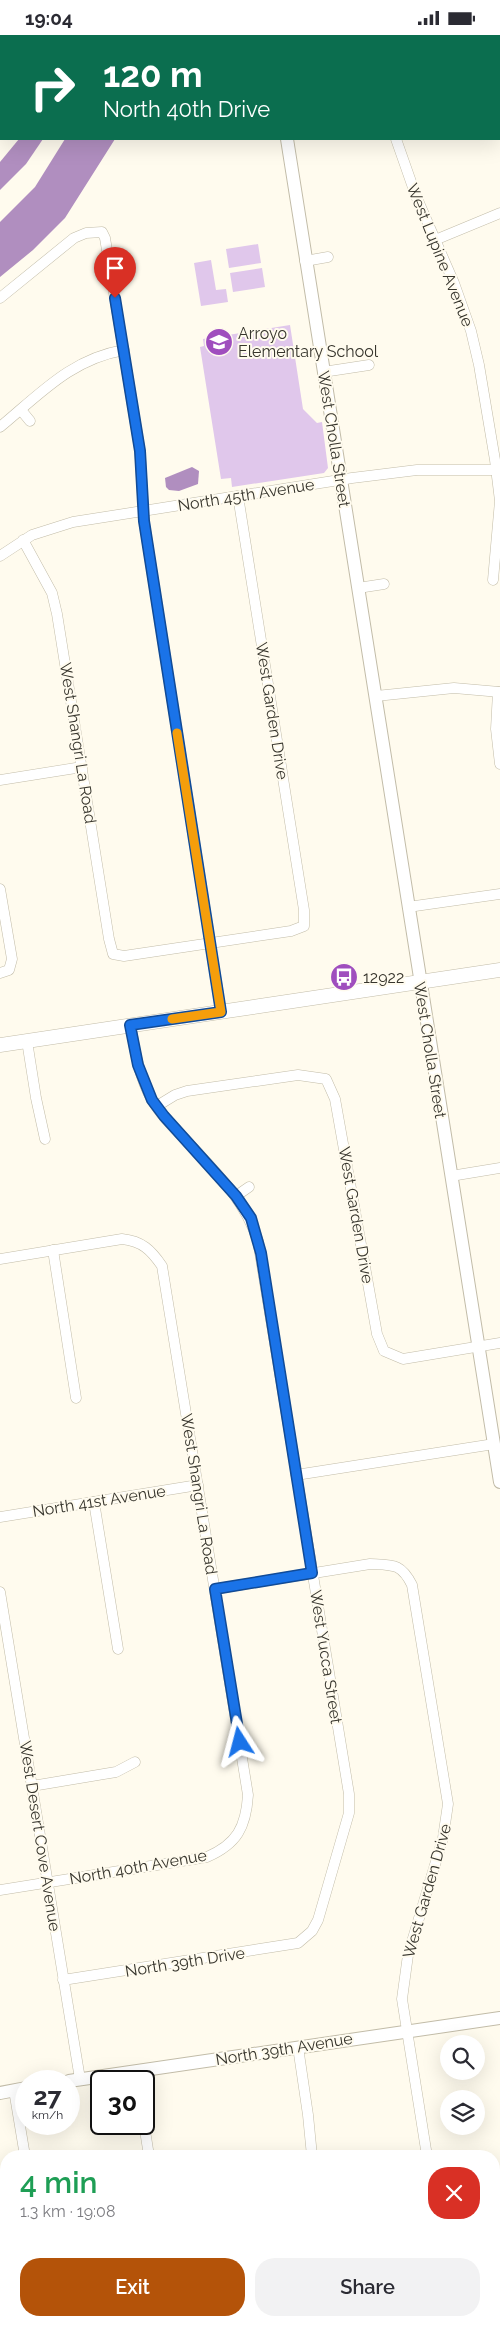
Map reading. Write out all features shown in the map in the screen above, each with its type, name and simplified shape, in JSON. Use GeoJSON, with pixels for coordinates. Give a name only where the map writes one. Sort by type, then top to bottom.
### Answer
{"type":"FeatureCollection","features":[{"type":"Feature","properties":{"kind":"main road"},"geometry":{"type":"LineString","coordinates":[[0,1045],[500,970]]}},
{"type":"Feature","properties":{"kind":"street","name":"West Cholla Street"},"geometry":{"type":"LineString","coordinates":[[287,140],[376,696],[419,982],[500,1482]]}},
{"type":"Feature","properties":{"kind":"street","name":"West Lupine Avenue"},"geometry":{"type":"LineString","coordinates":[[396,140],[416,196],[454,283],[471,331],[479,365],[498,470],[499,517],[493,580]]}},
{"type":"Feature","properties":{"kind":"street"},"geometry":{"type":"LineString","coordinates":[[435,240],[500,213]]}},
{"type":"Feature","properties":{"kind":"street"},"geometry":{"type":"LineString","coordinates":[[0,298],[74,238],[86,233],[102,232],[105,238],[140,451],[143,511],[221,1012]]}},
{"type":"Feature","properties":{"kind":"street"},"geometry":{"type":"LineString","coordinates":[[305,261],[328,257]]}},
{"type":"Feature","properties":{"kind":"street"},"geometry":{"type":"LineString","coordinates":[[0,427],[73,367],[98,355],[124,350]]}},
{"type":"Feature","properties":{"kind":"street"},"geometry":{"type":"LineString","coordinates":[[323,373],[369,365]]}},
{"type":"Feature","properties":{"kind":"street"},"geometry":{"type":"LineString","coordinates":[[21,409],[30,421]]}},
{"type":"Feature","properties":{"kind":"street","name":"North 45th Avenue"},"geometry":{"type":"LineString","coordinates":[[0,556],[23,540],[53,527],[73,522],[340,479],[417,470],[498,470]]}},
{"type":"Feature","properties":{"kind":"street","name":"West Garden Drive"},"geometry":{"type":"LineString","coordinates":[[210,942],[291,931],[304,926],[302,900],[238,496]]}},
{"type":"Feature","properties":{"kind":"street","name":"West Shangri La Road"},"geometry":{"type":"LineString","coordinates":[[23,540],[52,593],[109,939],[114,954],[124,956],[210,942]]}},
{"type":"Feature","properties":{"kind":"street"},"geometry":{"type":"LineString","coordinates":[[358,588],[384,584]]}},
{"type":"Feature","properties":{"kind":"street"},"geometry":{"type":"LineString","coordinates":[[376,696],[454,688],[499,693],[496,729],[500,764]]}},
{"type":"Feature","properties":{"kind":"street"},"geometry":{"type":"LineString","coordinates":[[0,780],[82,767]]}},
{"type":"Feature","properties":{"kind":"street"},"geometry":{"type":"LineString","coordinates":[[0,889],[12,959],[5,971]]}},
{"type":"Feature","properties":{"kind":"street"},"geometry":{"type":"LineString","coordinates":[[408,907],[500,894]]}},
{"type":"Feature","properties":{"kind":"street","name":"West Yucca Street"},"geometry":{"type":"LineString","coordinates":[[130,1025],[138,1065],[144,1083],[157,1106],[236,1196],[251,1218],[261,1253],[350,1805],[318,1920],[312,1931],[305,1938]]}},
{"type":"Feature","properties":{"kind":"street"},"geometry":{"type":"LineString","coordinates":[[27,1041],[45,1139]]}},
{"type":"Feature","properties":{"kind":"street","name":"West Garden Drive"},"geometry":{"type":"LineString","coordinates":[[157,1106],[187,1091],[298,1075],[326,1079],[335,1099],[376,1334],[384,1351],[403,1359],[478,1346]]}},
{"type":"Feature","properties":{"kind":"street"},"geometry":{"type":"LineString","coordinates":[[451,1176],[500,1168]]}},
{"type":"Feature","properties":{"kind":"street"},"geometry":{"type":"LineString","coordinates":[[236,1196],[249,1187]]}},
{"type":"Feature","properties":{"kind":"street","name":"West Shangri La Road"},"geometry":{"type":"LineString","coordinates":[[53,1250],[122,1239],[136,1240],[147,1247],[162,1266],[248,1795],[247,1811],[238,1834]]}},
{"type":"Feature","properties":{"kind":"street"},"geometry":{"type":"LineString","coordinates":[[0,1259],[53,1250],[76,1398]]}},
{"type":"Feature","properties":{"kind":"street"},"geometry":{"type":"LineString","coordinates":[[478,1346],[500,1343]]}},
{"type":"Feature","properties":{"kind":"street"},"geometry":{"type":"LineString","coordinates":[[296,1475],[494,1444]]}},
{"type":"Feature","properties":{"kind":"street","name":"North 41st Avenue"},"geometry":{"type":"LineString","coordinates":[[0,1517],[198,1485]]}},
{"type":"Feature","properties":{"kind":"street"},"geometry":{"type":"LineString","coordinates":[[94,1502],[118,1649]]}},
{"type":"Feature","properties":{"kind":"street","name":"West Garden Drive"},"geometry":{"type":"LineString","coordinates":[[312,1573],[370,1564],[391,1565],[402,1569],[412,1585],[448,1804],[443,1838],[408,1955],[402,1999],[425,2150]]}},
{"type":"Feature","properties":{"kind":"street"},"geometry":{"type":"LineString","coordinates":[[215,1589],[312,1573]]}},
{"type":"Feature","properties":{"kind":"street","name":"West Desert Cove Avenue"},"geometry":{"type":"LineString","coordinates":[[0,1592],[4,1635],[32,1786],[63,1980],[73,2070]]}},
{"type":"Feature","properties":{"kind":"street"},"geometry":{"type":"LineString","coordinates":[[32,1786],[116,1772],[136,1762]]}},
{"type":"Feature","properties":{"kind":"street","name":"North 40th Avenue"},"geometry":{"type":"LineString","coordinates":[[0,1890],[195,1861],[220,1851],[238,1834]]}},
{"type":"Feature","properties":{"kind":"street","name":"North 39th Drive"},"geometry":{"type":"LineString","coordinates":[[63,1980],[287,1946],[298,1943],[305,1938]]}},
{"type":"Feature","properties":{"kind":"street","name":"North 39th Avenue"},"geometry":{"type":"LineString","coordinates":[[155,2073],[298,2047],[500,2018]]}},
{"type":"Feature","properties":{"kind":"street"},"geometry":{"type":"LineString","coordinates":[[298,2047],[311,2150]]}},
{"type":"Feature","properties":{"kind":"street"},"geometry":{"type":"LineString","coordinates":[[0,2093],[15,2090]]}},
{"type":"Feature","properties":{"kind":"street"},"geometry":{"type":"LineString","coordinates":[[23,2135],[25,2150]]}},
{"type":"Feature","properties":{"kind":"street"},"geometry":{"type":"LineString","coordinates":[[146,2135],[148,2150]]}},
{"type":"Feature","properties":{"kind":"shaded area"},"geometry":{"type":"Polygon","coordinates":[[[18,140],[42,140],[26,164],[0,190],[0,162],[18,140]]]}},
{"type":"Feature","properties":{"kind":"shaded area"},"geometry":{"type":"Polygon","coordinates":[[[64,140],[114,140],[65,218],[33,250],[0,277],[0,222],[35,187],[64,140]]]}},
{"type":"Feature","properties":{"kind":"shaded area"},"geometry":{"type":"Polygon","coordinates":[[[258,244],[261,263],[229,268],[226,249],[258,244]]]}},
{"type":"Feature","properties":{"kind":"shaded area"},"geometry":{"type":"Polygon","coordinates":[[[211,260],[216,290],[226,289],[228,302],[201,306],[194,263],[211,260]]]}},
{"type":"Feature","properties":{"kind":"shaded area"},"geometry":{"type":"Polygon","coordinates":[[[262,268],[265,287],[233,292],[230,273],[262,268]]]}},
{"type":"Feature","properties":{"kind":"shaded area"},"geometry":{"type":"Polygon","coordinates":[[[290,325],[303,409],[317,423],[322,422],[328,468],[324,473],[232,487],[231,478],[221,479],[200,347],[204,346],[203,339],[290,325]]]}},
{"type":"Feature","properties":{"kind":"shaded area"},"geometry":{"type":"Polygon","coordinates":[[[192,467],[199,471],[198,484],[179,491],[169,490],[166,487],[165,478],[192,467]]]}},
{"type":"Feature","properties":{"kind":"slow traffic"},"geometry":{"type":"LineString","coordinates":[[172,1019],[221,1012],[177,733]]}},
{"type":"Feature","properties":{"kind":"place","name":"Arroyo Elementary School"},"geometry":{"type":"Point","coordinates":[219,342]}},
{"type":"Feature","properties":{"kind":"place","name":"12922"},"geometry":{"type":"Point","coordinates":[344,977]}},
{"type":"Feature","properties":{"kind":"route"},"geometry":{"type":"LineString","coordinates":[[115,298],[143,473],[142,499],[144,521],[221,1012],[130,1025],[138,1065],[152,1100],[164,1116],[236,1196],[251,1218],[261,1253],[312,1573],[215,1589],[240,1742]]}}]}
